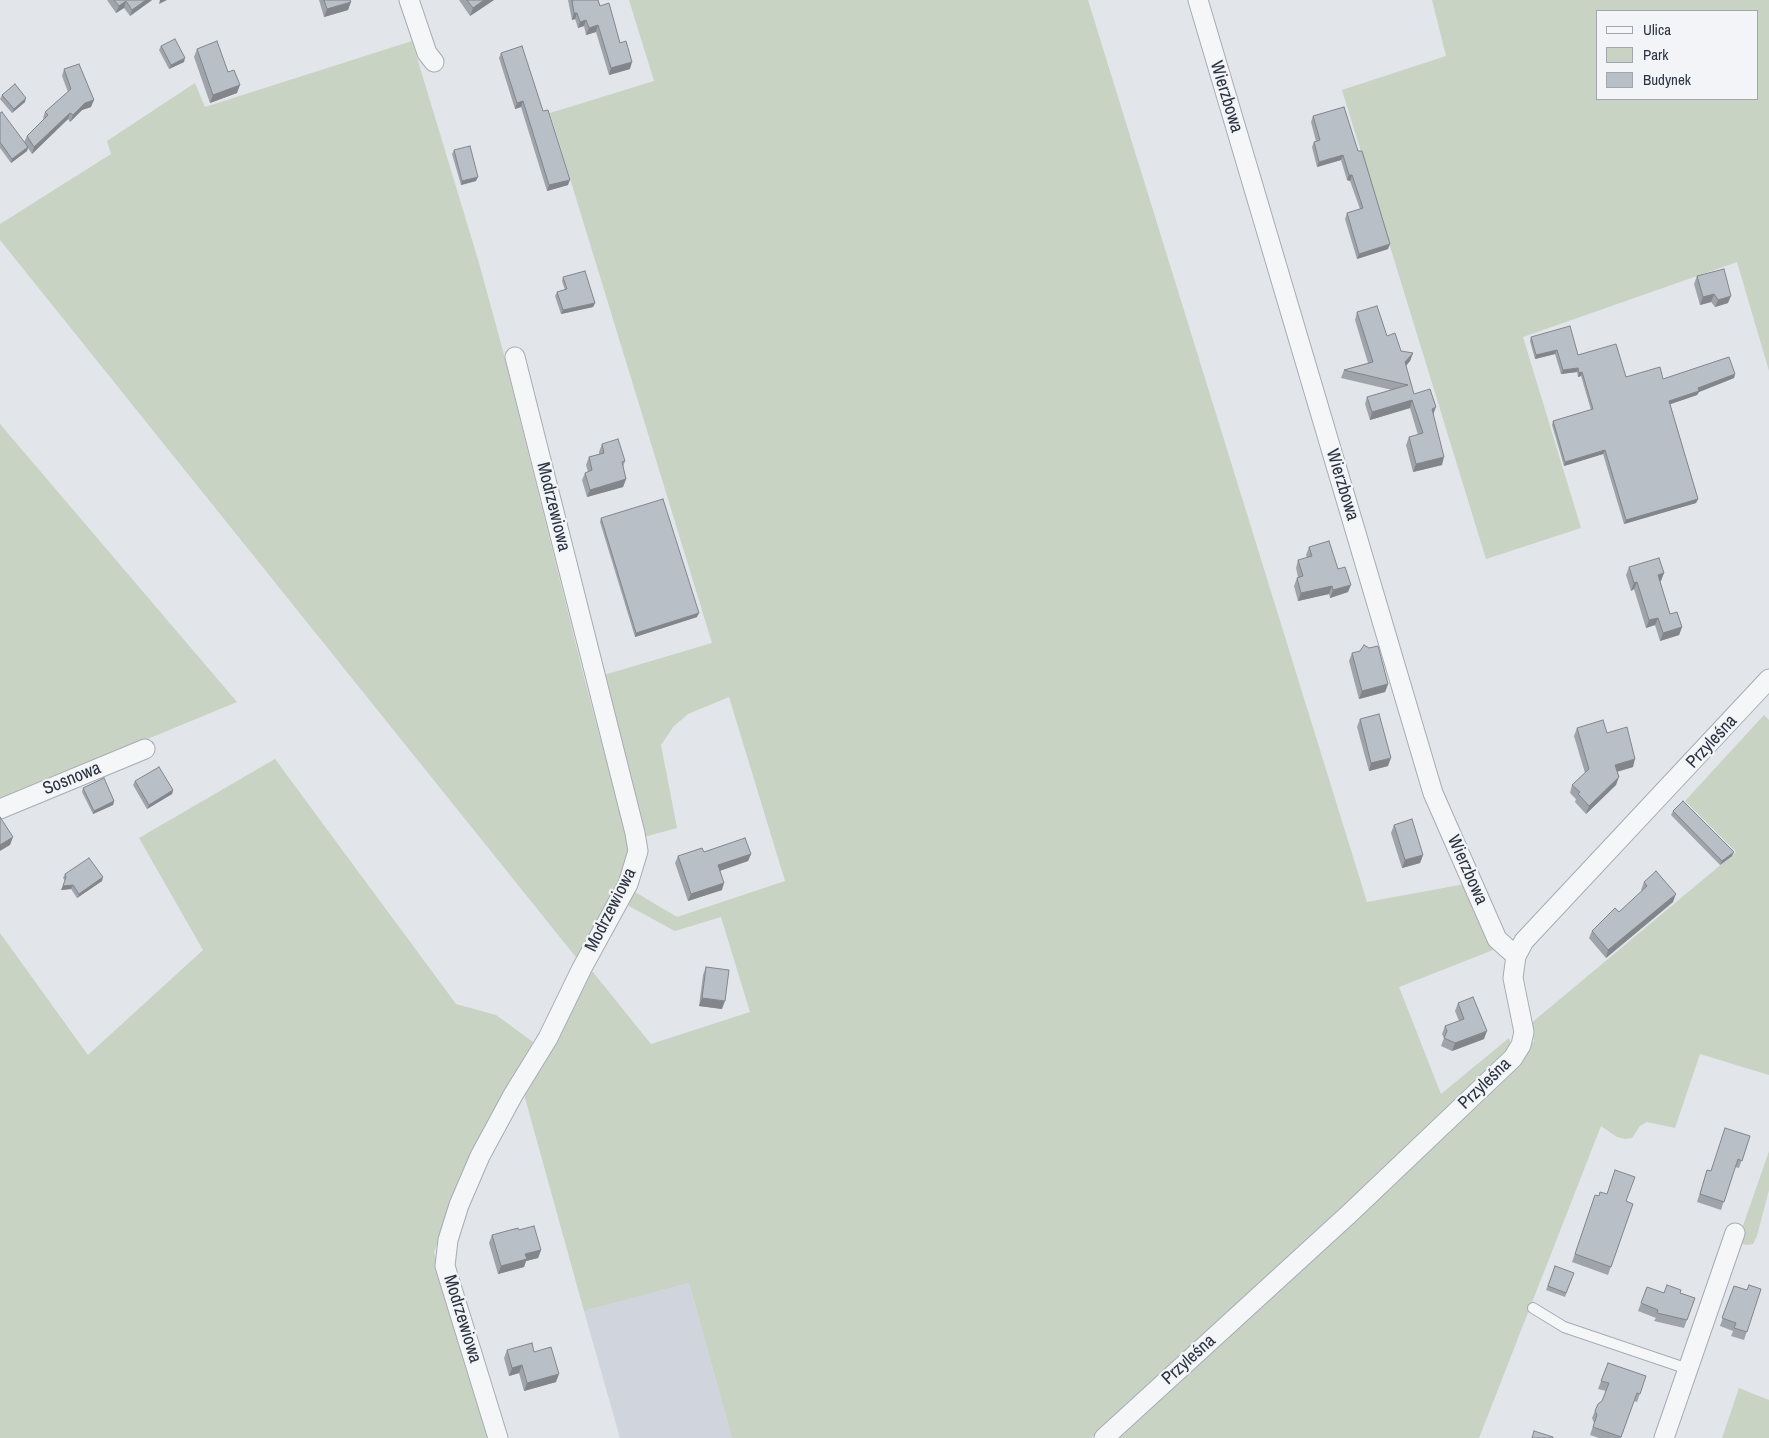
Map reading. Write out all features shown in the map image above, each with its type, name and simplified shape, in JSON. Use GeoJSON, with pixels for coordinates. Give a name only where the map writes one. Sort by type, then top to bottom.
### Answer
{"type":"FeatureCollection","features":[{"type":"Feature","properties":{"kind":"street"},"geometry":{"type":"LineString","coordinates":[[409,0],[427,54],[434,62]]}},
{"type":"Feature","properties":{"kind":"street","name":"Wierzbowa"},"geometry":{"type":"LineString","coordinates":[[1198,0],[1433,793],[1497,939],[1516,956]]}},
{"type":"Feature","properties":{"kind":"street","name":"Modrzewiowa"},"geometry":{"type":"LineString","coordinates":[[498,1438],[445,1266],[448,1240],[459,1205],[480,1156],[513,1095],[548,1038],[582,968],[628,884],[638,851],[636,833],[515,357]]}},
{"type":"Feature","properties":{"kind":"street","name":"Przyleśna"},"geometry":{"type":"LineString","coordinates":[[1104,1438],[1342,1220],[1513,1058],[1521,1044],[1524,1032],[1513,978],[1516,956],[1524,941],[1769,679]]}},
{"type":"Feature","properties":{"kind":"street","name":"Sosnowa"},"geometry":{"type":"LineString","coordinates":[[0,809],[144,749]]}},
{"type":"Feature","properties":{"kind":"street"},"geometry":{"type":"LineString","coordinates":[[1664,1438],[1735,1234]]}},
{"type":"Feature","properties":{"kind":"lane"},"geometry":{"type":"LineString","coordinates":[[1534,1308],[1564,1327],[1688,1369]]}},
{"type":"Feature","properties":{"kind":"shaded area"},"geometry":{"type":"Polygon","coordinates":[[[689,1283],[732,1438],[620,1438],[584,1311],[689,1283]]]}},
{"type":"Feature","properties":{"kind":"green space"},"geometry":{"type":"Polygon","coordinates":[[[629,0],[1088,0],[1367,902],[1465,884],[1493,950],[1399,987],[1441,1094],[1509,1038],[1512,1048],[1425,1133],[1091,1438],[732,1438],[689,1283],[584,1311],[522,1087],[592,971],[651,1044],[750,1012],[721,917],[675,931],[627,905],[635,892],[677,917],[785,881],[729,697],[688,714],[673,727],[661,745],[677,828],[644,837],[604,675],[712,643],[550,113],[654,81],[629,0]]]}},
{"type":"Feature","properties":{"kind":"green space"},"geometry":{"type":"Polygon","coordinates":[[[1432,0],[1769,0],[1769,371],[1737,262],[1523,337],[1581,528],[1486,559],[1342,90],[1446,56],[1432,0]]]}},
{"type":"Feature","properties":{"kind":"green space"},"geometry":{"type":"Polygon","coordinates":[[[412,41],[479,263],[503,351],[585,681],[633,860],[579,961],[0,240],[0,224],[111,154],[107,141],[195,83],[205,107],[412,41]]]}},
{"type":"Feature","properties":{"kind":"green space"},"geometry":{"type":"Polygon","coordinates":[[[0,424],[237,702],[0,800],[0,424]]]}},
{"type":"Feature","properties":{"kind":"green space"},"geometry":{"type":"Polygon","coordinates":[[[1764,715],[1769,720],[1769,1075],[1700,1054],[1675,1128],[1647,1122],[1640,1126],[1632,1138],[1625,1139],[1617,1137],[1601,1126],[1479,1438],[1116,1438],[1516,1061],[1534,1041],[1529,1025],[1736,852],[1685,801],[1764,715]]]}},
{"type":"Feature","properties":{"kind":"green space"},"geometry":{"type":"Polygon","coordinates":[[[275,759],[456,1004],[496,1015],[533,1042],[471,1154],[434,1252],[490,1438],[0,1438],[0,933],[88,1055],[203,950],[139,838],[275,759]]]}},
{"type":"Feature","properties":{"kind":"green space"},"geometry":{"type":"Polygon","coordinates":[[[1769,1151],[1769,1190],[1757,1236],[1753,1244],[1737,1243],[1769,1151]]]}},
{"type":"Feature","properties":{"kind":"green space"},"geometry":{"type":"Polygon","coordinates":[[[1739,1388],[1769,1400],[1769,1438],[1722,1438],[1739,1388]]]}},
{"type":"Feature","properties":{"kind":"building"},"geometry":{"type":"Polygon","coordinates":[[[114,0],[146,0],[132,10],[126,1],[119,6],[114,0]]]}},
{"type":"Feature","properties":{"kind":"building"},"geometry":{"type":"Polygon","coordinates":[[[324,0],[350,0],[351,2],[327,9],[324,0]]]}},
{"type":"Feature","properties":{"kind":"building"},"geometry":{"type":"Polygon","coordinates":[[[467,0],[484,0],[473,8],[467,0]]]}},
{"type":"Feature","properties":{"kind":"building"},"geometry":{"type":"Polygon","coordinates":[[[572,0],[598,0],[600,6],[609,3],[620,43],[626,41],[632,62],[611,68],[598,25],[589,28],[586,20],[580,22],[577,13],[574,13],[572,0]]]}},
{"type":"Feature","properties":{"kind":"building"},"geometry":{"type":"Polygon","coordinates":[[[175,39],[185,58],[171,65],[161,46],[175,39]]]}},
{"type":"Feature","properties":{"kind":"building"},"geometry":{"type":"Polygon","coordinates":[[[217,41],[228,72],[234,70],[240,85],[213,95],[197,49],[217,41]]]}},
{"type":"Feature","properties":{"kind":"building"},"geometry":{"type":"Polygon","coordinates":[[[522,46],[543,111],[548,110],[570,180],[549,185],[523,101],[517,103],[501,53],[522,46]]]}},
{"type":"Feature","properties":{"kind":"building"},"geometry":{"type":"Polygon","coordinates":[[[79,64],[94,100],[85,103],[73,115],[70,113],[34,147],[27,136],[48,115],[45,112],[71,89],[64,69],[79,64]]]}},
{"type":"Feature","properties":{"kind":"building"},"geometry":{"type":"Polygon","coordinates":[[[15,84],[26,98],[14,109],[2,95],[15,84]]]}},
{"type":"Feature","properties":{"kind":"building"},"geometry":{"type":"Polygon","coordinates":[[[1344,107],[1358,151],[1362,151],[1390,244],[1359,254],[1347,213],[1363,208],[1352,175],[1349,175],[1343,155],[1319,162],[1314,142],[1320,140],[1313,116],[1344,107]]]}},
{"type":"Feature","properties":{"kind":"building"},"geometry":{"type":"Polygon","coordinates":[[[2,112],[28,147],[12,159],[0,142],[0,113],[2,112]]]}},
{"type":"Feature","properties":{"kind":"building"},"geometry":{"type":"Polygon","coordinates":[[[470,146],[478,177],[462,181],[454,150],[470,146]]]}},
{"type":"Feature","properties":{"kind":"building"},"geometry":{"type":"Polygon","coordinates":[[[1724,269],[1731,296],[1718,300],[1714,294],[1703,297],[1697,276],[1724,269]]]}},
{"type":"Feature","properties":{"kind":"building"},"geometry":{"type":"Polygon","coordinates":[[[585,271],[595,303],[563,310],[557,292],[567,289],[563,277],[585,271]]]}},
{"type":"Feature","properties":{"kind":"building"},"geometry":{"type":"Polygon","coordinates":[[[1377,306],[1387,336],[1395,333],[1401,351],[1413,353],[1405,362],[1414,394],[1430,389],[1436,407],[1432,409],[1444,457],[1416,464],[1409,437],[1423,433],[1412,400],[1372,412],[1367,397],[1408,385],[1344,370],[1373,362],[1357,312],[1377,306]]]}},
{"type":"Feature","properties":{"kind":"building"},"geometry":{"type":"Polygon","coordinates":[[[1570,326],[1578,355],[1616,344],[1626,377],[1660,367],[1663,379],[1729,357],[1735,374],[1698,388],[1699,391],[1669,401],[1698,499],[1626,520],[1605,450],[1565,462],[1553,421],[1593,409],[1582,372],[1579,373],[1578,368],[1563,370],[1557,350],[1536,355],[1531,337],[1570,326]]]}},
{"type":"Feature","properties":{"kind":"building"},"geometry":{"type":"Polygon","coordinates":[[[618,439],[625,461],[622,462],[626,479],[590,490],[585,473],[592,470],[589,457],[604,453],[602,444],[618,439]]]}},
{"type":"Feature","properties":{"kind":"building"},"geometry":{"type":"Polygon","coordinates":[[[663,499],[699,613],[636,633],[601,518],[663,499]]]}},
{"type":"Feature","properties":{"kind":"building"},"geometry":{"type":"Polygon","coordinates":[[[1329,541],[1338,569],[1345,567],[1351,585],[1333,590],[1332,586],[1301,593],[1297,578],[1303,576],[1298,560],[1312,556],[1309,547],[1329,541]]]}},
{"type":"Feature","properties":{"kind":"building"},"geometry":{"type":"Polygon","coordinates":[[[1659,558],[1664,573],[1658,575],[1670,614],[1677,612],[1682,627],[1663,633],[1658,618],[1649,620],[1637,582],[1634,583],[1629,567],[1659,558]]]}},
{"type":"Feature","properties":{"kind":"building"},"geometry":{"type":"Polygon","coordinates":[[[1364,645],[1369,648],[1378,646],[1388,684],[1362,691],[1352,653],[1360,651],[1364,645]]]}},
{"type":"Feature","properties":{"kind":"building"},"geometry":{"type":"Polygon","coordinates":[[[1379,714],[1391,758],[1371,763],[1360,719],[1379,714]]]}},
{"type":"Feature","properties":{"kind":"building"},"geometry":{"type":"Polygon","coordinates":[[[1603,720],[1607,733],[1627,727],[1635,759],[1615,765],[1619,777],[1589,806],[1578,794],[1580,792],[1572,785],[1589,769],[1577,728],[1603,720]]]}},
{"type":"Feature","properties":{"kind":"building"},"geometry":{"type":"Polygon","coordinates":[[[159,767],[173,790],[149,805],[135,781],[159,767]]]}},
{"type":"Feature","properties":{"kind":"building"},"geometry":{"type":"Polygon","coordinates":[[[104,778],[114,801],[94,811],[83,788],[104,778]]]}},
{"type":"Feature","properties":{"kind":"building"},"geometry":{"type":"Polygon","coordinates":[[[1683,801],[1734,852],[1722,861],[1673,811],[1683,801]]]}},
{"type":"Feature","properties":{"kind":"building"},"geometry":{"type":"Polygon","coordinates":[[[0,817],[13,837],[0,845],[0,817]]]}},
{"type":"Feature","properties":{"kind":"building"},"geometry":{"type":"Polygon","coordinates":[[[1412,819],[1423,855],[1405,860],[1394,825],[1412,819]]]}},
{"type":"Feature","properties":{"kind":"building"},"geometry":{"type":"Polygon","coordinates":[[[745,838],[751,854],[718,865],[724,883],[691,894],[678,856],[702,848],[704,852],[745,838]]]}},
{"type":"Feature","properties":{"kind":"building"},"geometry":{"type":"Polygon","coordinates":[[[89,858],[103,877],[79,894],[73,885],[63,886],[65,874],[89,858]]]}},
{"type":"Feature","properties":{"kind":"building"},"geometry":{"type":"Polygon","coordinates":[[[1656,871],[1676,894],[1608,950],[1592,931],[1615,908],[1619,912],[1647,886],[1644,882],[1656,871]]]}},
{"type":"Feature","properties":{"kind":"building"},"geometry":{"type":"Polygon","coordinates":[[[706,967],[729,970],[725,1001],[702,998],[706,967]]]}},
{"type":"Feature","properties":{"kind":"building"},"geometry":{"type":"Polygon","coordinates":[[[1473,997],[1487,1031],[1455,1043],[1444,1038],[1447,1031],[1445,1026],[1464,1019],[1458,1003],[1473,997]]]}},
{"type":"Feature","properties":{"kind":"building"},"geometry":{"type":"Polygon","coordinates":[[[1725,1128],[1750,1136],[1742,1161],[1738,1159],[1724,1202],[1700,1194],[1707,1170],[1711,1171],[1725,1128]]]}},
{"type":"Feature","properties":{"kind":"building"},"geometry":{"type":"Polygon","coordinates":[[[1615,1170],[1635,1177],[1626,1201],[1633,1204],[1611,1267],[1575,1254],[1595,1195],[1599,1196],[1600,1192],[1607,1194],[1615,1170]]]}},
{"type":"Feature","properties":{"kind":"building"},"geometry":{"type":"Polygon","coordinates":[[[534,1226],[541,1250],[525,1254],[527,1259],[501,1266],[492,1235],[534,1226]]]}},
{"type":"Feature","properties":{"kind":"building"},"geometry":{"type":"Polygon","coordinates":[[[1555,1266],[1574,1273],[1566,1293],[1548,1286],[1555,1266]]]}},
{"type":"Feature","properties":{"kind":"building"},"geometry":{"type":"Polygon","coordinates":[[[1667,1285],[1681,1290],[1680,1293],[1695,1298],[1687,1320],[1657,1313],[1658,1310],[1641,1303],[1647,1287],[1664,1293],[1667,1285]]]}},
{"type":"Feature","properties":{"kind":"building"},"geometry":{"type":"Polygon","coordinates":[[[1749,1285],[1761,1289],[1747,1332],[1734,1328],[1736,1323],[1722,1318],[1734,1286],[1747,1290],[1749,1285]]]}},
{"type":"Feature","properties":{"kind":"building"},"geometry":{"type":"Polygon","coordinates":[[[532,1343],[534,1352],[551,1347],[559,1374],[527,1383],[522,1365],[512,1368],[507,1350],[532,1343]]]}},
{"type":"Feature","properties":{"kind":"building"},"geometry":{"type":"Polygon","coordinates":[[[1608,1363],[1646,1376],[1640,1394],[1637,1393],[1621,1437],[1593,1427],[1597,1415],[1595,1411],[1598,1404],[1602,1401],[1609,1383],[1601,1381],[1608,1363]]]}},
{"type":"Feature","properties":{"kind":"building"},"geometry":{"type":"Polygon","coordinates":[[[1534,1431],[1553,1437],[1553,1438],[1532,1438],[1534,1431]]]}}]}
